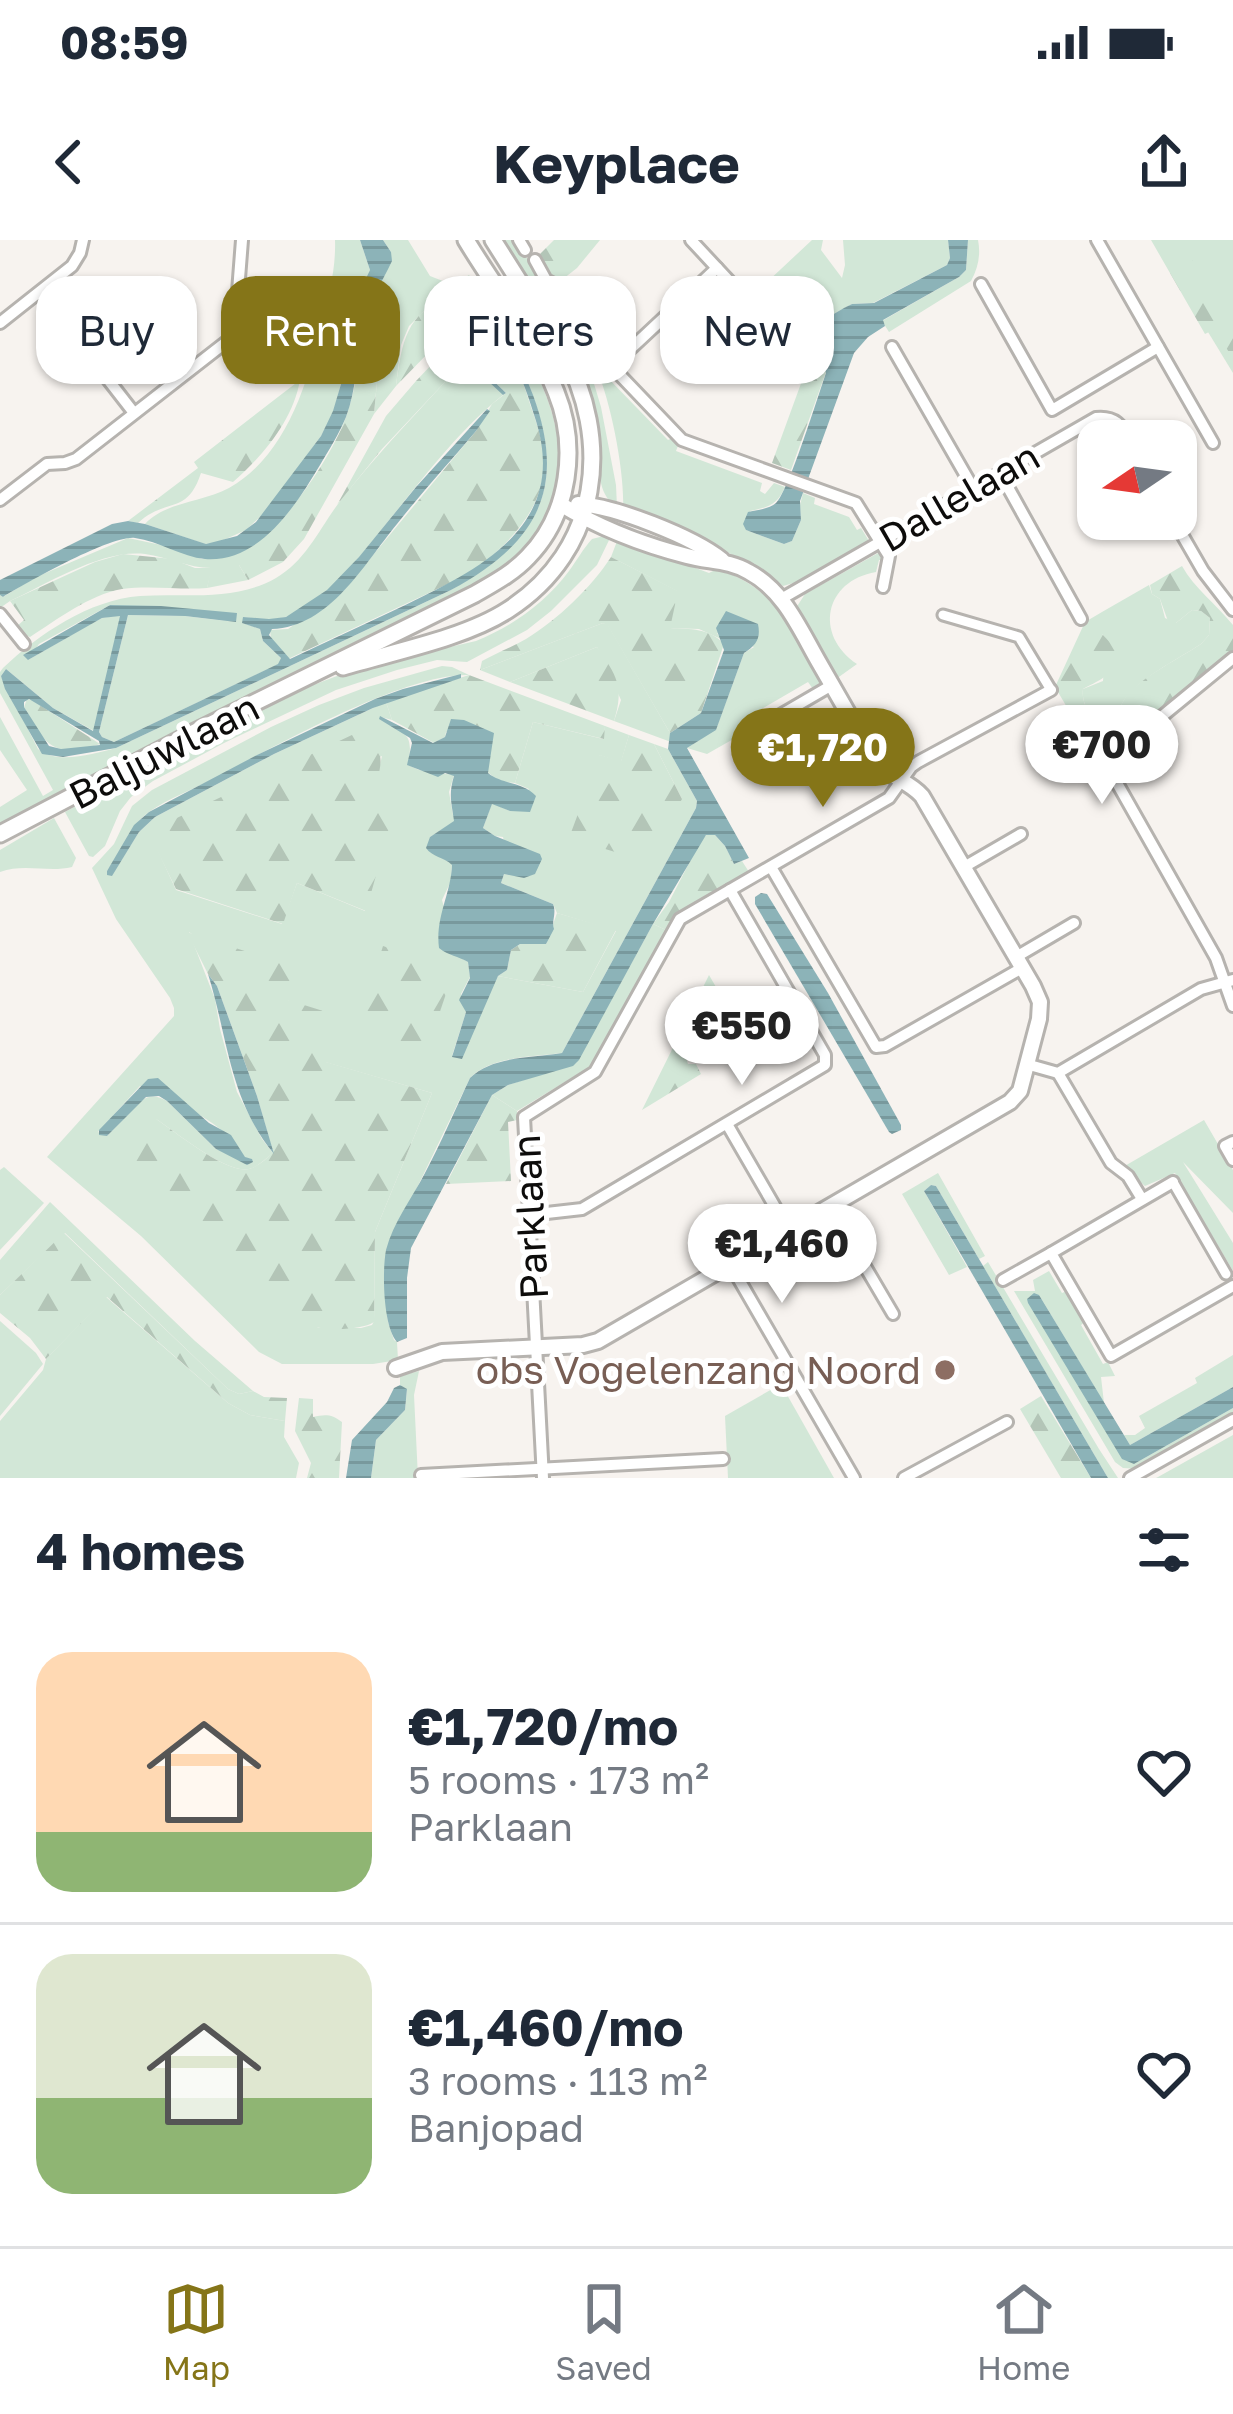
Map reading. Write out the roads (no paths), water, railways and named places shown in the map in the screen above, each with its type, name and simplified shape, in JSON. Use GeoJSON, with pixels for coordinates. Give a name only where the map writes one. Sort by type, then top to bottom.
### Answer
{"type":"FeatureCollection","features":[{"type":"Feature","properties":{"kind":"main road","name":"Baljuwlaan"},"geometry":{"type":"LineString","coordinates":[[0,837],[193,733],[500,580],[530,556],[560,504],[569,454],[567,428],[555,388],[531,342],[466,240]]}},
{"type":"Feature","properties":{"kind":"main road","name":"Baljuwlaan"},"geometry":{"type":"LineString","coordinates":[[311,677],[470,628],[509,609],[559,560],[584,511],[593,458],[582,390],[562,349],[493,240]]}},
{"type":"Feature","properties":{"kind":"street"},"geometry":{"type":"LineString","coordinates":[[60,276],[72,266],[83,240]]}},
{"type":"Feature","properties":{"kind":"street"},"geometry":{"type":"LineString","coordinates":[[0,500],[47,464],[76,459],[234,334],[242,240]]}},
{"type":"Feature","properties":{"kind":"street"},"geometry":{"type":"LineString","coordinates":[[691,240],[724,276]]}},
{"type":"Feature","properties":{"kind":"street"},"geometry":{"type":"LineString","coordinates":[[1096,240],[1213,442]]}},
{"type":"Feature","properties":{"kind":"street"},"geometry":{"type":"LineString","coordinates":[[535,260],[544,276]]}},
{"type":"Feature","properties":{"kind":"street"},"geometry":{"type":"LineString","coordinates":[[636,344],[717,268]]}},
{"type":"Feature","properties":{"kind":"street"},"geometry":{"type":"LineString","coordinates":[[981,284],[1067,434]]}},
{"type":"Feature","properties":{"kind":"street"},"geometry":{"type":"LineString","coordinates":[[0,323],[36,295]]}},
{"type":"Feature","properties":{"kind":"street"},"geometry":{"type":"LineString","coordinates":[[892,347],[973,488]]}},
{"type":"Feature","properties":{"kind":"street"},"geometry":{"type":"LineString","coordinates":[[1052,410],[1158,347]]}},
{"type":"Feature","properties":{"kind":"street"},"geometry":{"type":"LineString","coordinates":[[111,384],[134,413]]}},
{"type":"Feature","properties":{"kind":"street"},"geometry":{"type":"LineString","coordinates":[[629,384],[677,437],[856,503],[889,556],[883,587]]}},
{"type":"Feature","properties":{"kind":"street","name":"Dallelaan"},"geometry":{"type":"LineString","coordinates":[[782,599],[1077,428]]}},
{"type":"Feature","properties":{"kind":"street"},"geometry":{"type":"LineString","coordinates":[[1000,473],[1081,619]]}},
{"type":"Feature","properties":{"kind":"street"},"geometry":{"type":"LineString","coordinates":[[396,1368],[442,1352],[598,1341],[1016,1097],[1041,1010],[1019,962],[922,796],[876,762],[782,599],[753,573],[722,560],[677,553],[560,504]]}},
{"type":"Feature","properties":{"kind":"street"},"geometry":{"type":"LineString","coordinates":[[1185,540],[1233,610]]}},
{"type":"Feature","properties":{"kind":"street"},"geometry":{"type":"LineString","coordinates":[[0,614],[24,644]]}},
{"type":"Feature","properties":{"kind":"street"},"geometry":{"type":"LineString","coordinates":[[943,615],[1019,637],[1051,690]]}},
{"type":"Feature","properties":{"kind":"street"},"geometry":{"type":"LineString","coordinates":[[1233,658],[1104,760],[1229,981],[1233,1006]]}},
{"type":"Feature","properties":{"kind":"street"},"geometry":{"type":"LineString","coordinates":[[746,735],[832,685]]}},
{"type":"Feature","properties":{"kind":"street","name":"Parklaan"},"geometry":{"type":"LineString","coordinates":[[543,1473],[524,1117],[591,1076],[676,924],[889,798],[918,762],[1051,690]]}},
{"type":"Feature","properties":{"kind":"street"},"geometry":{"type":"LineString","coordinates":[[964,867],[1021,834]]}},
{"type":"Feature","properties":{"kind":"street"},"geometry":{"type":"LineString","coordinates":[[771,867],[873,1045],[886,1046],[1074,923]]}},
{"type":"Feature","properties":{"kind":"street"},"geometry":{"type":"LineString","coordinates":[[529,1215],[582,1209],[822,1068],[827,1059],[730,890]]}},
{"type":"Feature","properties":{"kind":"street"},"geometry":{"type":"LineString","coordinates":[[1027,1064],[1058,1072],[1196,992],[1229,981]]}},
{"type":"Feature","properties":{"kind":"street"},"geometry":{"type":"LineString","coordinates":[[1058,1072],[1111,1163],[1128,1176],[1142,1199]]}},
{"type":"Feature","properties":{"kind":"street"},"geometry":{"type":"LineString","coordinates":[[727,1124],[788,1231]]}},
{"type":"Feature","properties":{"kind":"street"},"geometry":{"type":"LineString","coordinates":[[1233,1142],[1226,1146],[1233,1160]]}},
{"type":"Feature","properties":{"kind":"street"},"geometry":{"type":"LineString","coordinates":[[1003,1280],[1173,1182],[1231,1282],[1111,1356],[1051,1253]]}},
{"type":"Feature","properties":{"kind":"street"},"geometry":{"type":"LineString","coordinates":[[830,1207],[893,1314]]}},
{"type":"Feature","properties":{"kind":"street"},"geometry":{"type":"LineString","coordinates":[[730,1264],[854,1478]]}},
{"type":"Feature","properties":{"kind":"street"},"geometry":{"type":"LineString","coordinates":[[1130,1478],[1233,1420]]}},
{"type":"Feature","properties":{"kind":"street"},"geometry":{"type":"LineString","coordinates":[[904,1478],[1007,1422]]}},
{"type":"Feature","properties":{"kind":"street"},"geometry":{"type":"LineString","coordinates":[[421,1475],[543,1473],[723,1459]]}},
{"type":"Feature","properties":{"kind":"water"},"geometry":{"type":"Polygon","coordinates":[[[360,240],[383,240],[392,261],[385,276],[367,276],[370,270],[360,240]]]}},
{"type":"Feature","properties":{"kind":"water"},"geometry":{"type":"Polygon","coordinates":[[[948,240],[968,240],[966,270],[959,277],[883,320],[885,326],[854,353],[800,501],[801,520],[792,541],[784,544],[746,530],[743,524],[748,512],[770,507],[781,495],[822,384],[834,384],[834,314],[852,304],[874,303],[947,265],[948,240]]]}},
{"type":"Feature","properties":{"kind":"water"},"geometry":{"type":"Polygon","coordinates":[[[341,384],[354,384],[337,436],[310,481],[274,528],[243,552],[205,559],[144,540],[123,539],[0,595],[0,580],[112,524],[145,524],[206,544],[237,536],[256,522],[321,436],[341,384]]]}},
{"type":"Feature","properties":{"kind":"water"},"geometry":{"type":"Polygon","coordinates":[[[523,384],[528,384],[543,429],[545,486],[524,533],[480,572],[116,748],[63,757],[42,754],[1,676],[6,669],[53,708],[93,731],[120,616],[102,618],[28,660],[23,655],[110,605],[237,613],[236,622],[128,615],[99,732],[114,742],[278,664],[281,658],[263,641],[260,629],[242,623],[243,617],[286,617],[327,590],[487,409],[476,431],[344,591],[311,617],[272,629],[269,635],[290,659],[399,608],[486,560],[528,517],[540,490],[543,458],[523,384]],[[29,699],[24,702],[49,746],[100,745],[29,699]]]}},
{"type":"Feature","properties":{"kind":"water"},"geometry":{"type":"Polygon","coordinates":[[[726,611],[758,624],[758,638],[744,653],[716,730],[687,748],[749,858],[734,864],[715,835],[706,835],[579,1060],[492,1095],[411,1248],[407,1338],[397,1342],[386,1312],[386,1250],[470,1078],[501,1062],[562,1053],[696,808],[697,801],[668,749],[670,733],[701,713],[724,650],[716,628],[726,611]]]}},
{"type":"Feature","properties":{"kind":"water"},"geometry":{"type":"Polygon","coordinates":[[[461,674],[461,678],[373,708],[274,754],[155,817],[139,832],[112,876],[107,875],[134,825],[149,812],[375,699],[461,674]]]}},
{"type":"Feature","properties":{"kind":"water"},"geometry":{"type":"Polygon","coordinates":[[[380,716],[433,743],[445,737],[451,719],[494,733],[488,773],[536,796],[530,812],[492,804],[483,828],[540,854],[535,874],[524,878],[504,874],[501,883],[553,904],[554,929],[546,944],[520,944],[511,950],[507,970],[498,976],[462,1059],[452,1057],[466,1012],[459,1000],[470,978],[468,962],[439,948],[438,937],[452,865],[426,848],[430,837],[454,821],[454,776],[438,777],[407,765],[410,738],[380,716]]]}},
{"type":"Feature","properties":{"kind":"water"},"geometry":{"type":"Polygon","coordinates":[[[761,893],[767,894],[828,993],[901,1130],[889,1132],[755,904],[761,893]]]}},
{"type":"Feature","properties":{"kind":"water"},"geometry":{"type":"Polygon","coordinates":[[[208,974],[217,986],[274,1154],[239,1090],[208,974]]]}},
{"type":"Feature","properties":{"kind":"water"},"geometry":{"type":"Polygon","coordinates":[[[158,1078],[209,1123],[231,1135],[253,1162],[247,1165],[216,1149],[159,1096],[146,1097],[107,1136],[99,1135],[148,1079],[158,1078]]]}},
{"type":"Feature","properties":{"kind":"water"},"geometry":{"type":"Polygon","coordinates":[[[936,1186],[1108,1478],[1091,1478],[924,1191],[936,1186]]]}},
{"type":"Feature","properties":{"kind":"water"},"geometry":{"type":"Polygon","coordinates":[[[1034,1293],[1130,1445],[1233,1387],[1233,1408],[1134,1464],[1122,1459],[1028,1303],[1034,1293]]]}},
{"type":"Feature","properties":{"kind":"water"},"geometry":{"type":"Polygon","coordinates":[[[400,1385],[407,1389],[405,1410],[376,1440],[371,1478],[346,1478],[352,1440],[400,1385]]]}},
{"type":"Feature","properties":{"kind":"place","name":"obs Vogelenzang Noord"},"geometry":{"type":"Point","coordinates":[945,1370]}}]}
